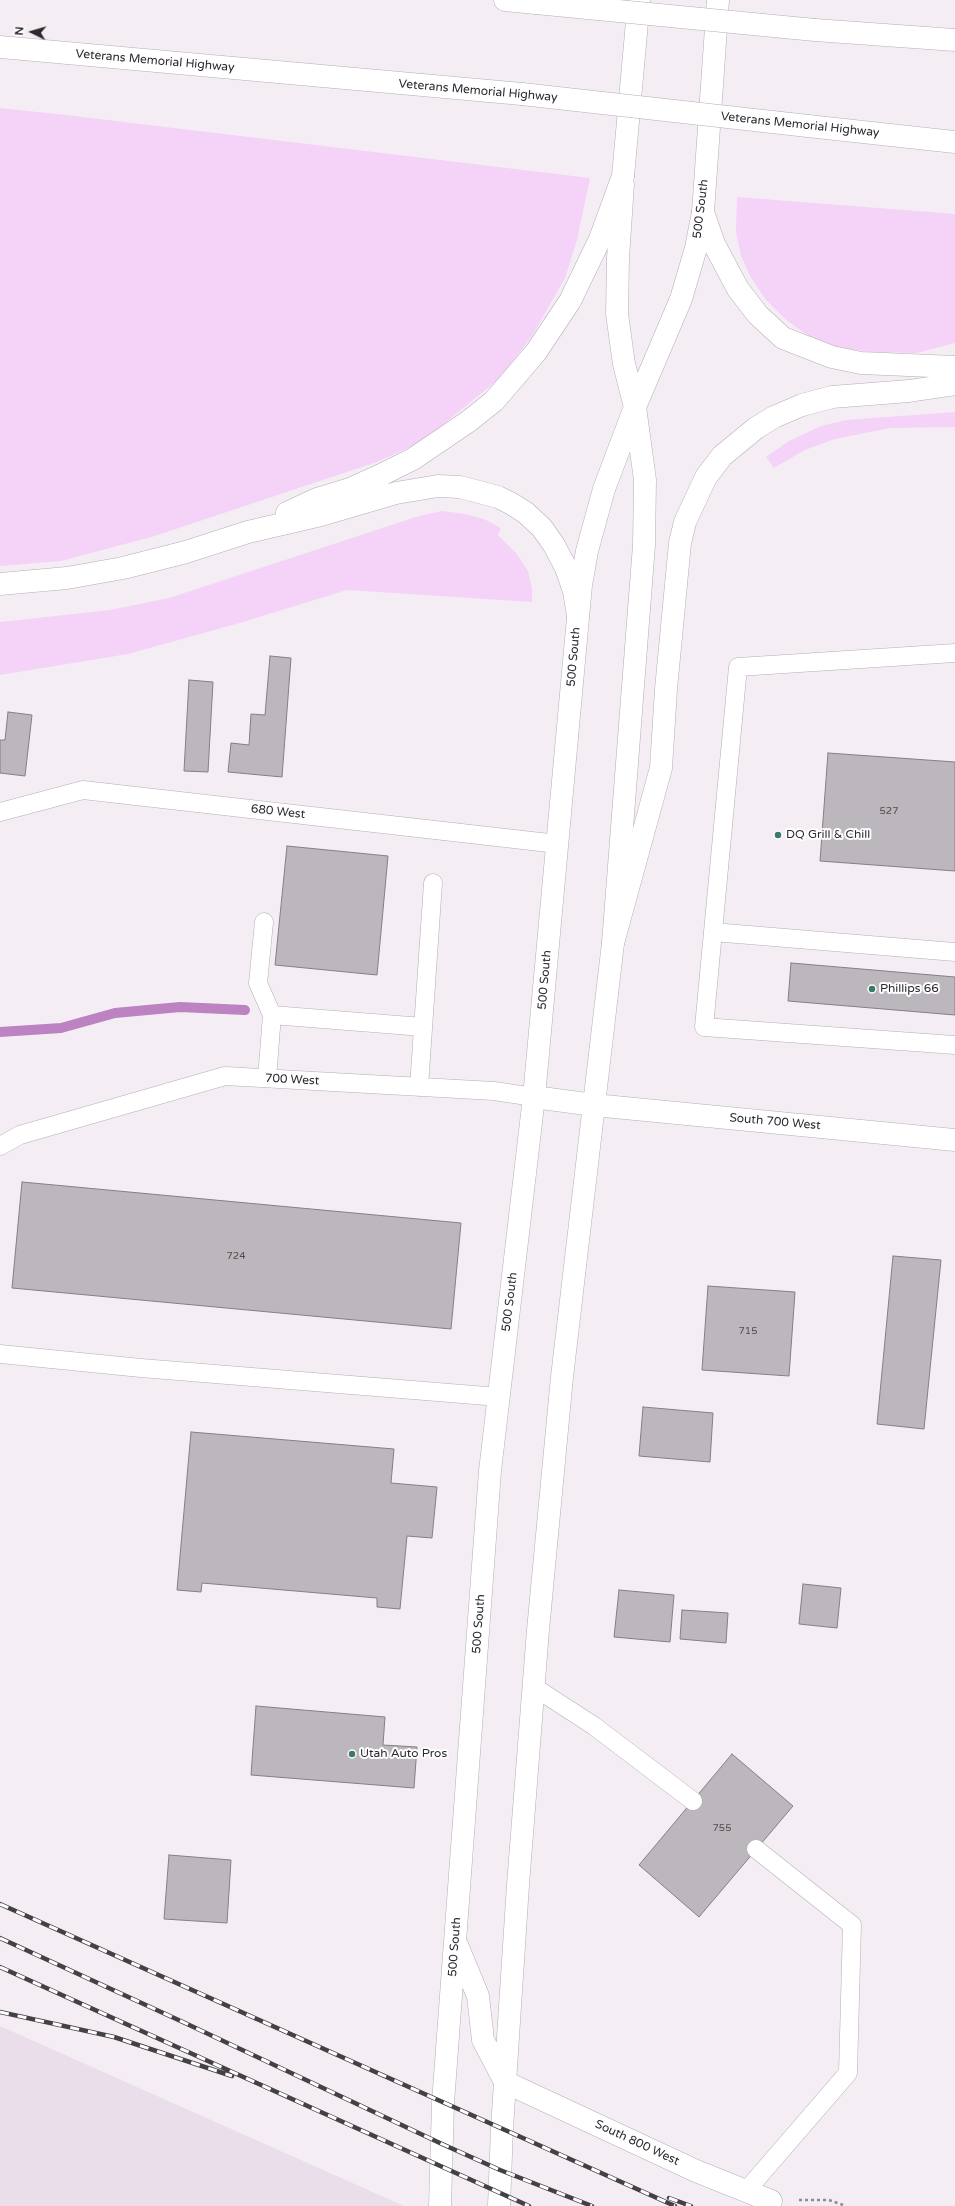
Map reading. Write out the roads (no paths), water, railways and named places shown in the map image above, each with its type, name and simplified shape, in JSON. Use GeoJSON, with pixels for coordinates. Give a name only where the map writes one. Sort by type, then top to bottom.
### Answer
{"type":"FeatureCollection","features":[{"type":"Feature","properties":{"kind":"main road"},"geometry":{"type":"LineString","coordinates":[[505,0],[815,30],[955,40]]}},
{"type":"Feature","properties":{"kind":"main road"},"geometry":{"type":"LineString","coordinates":[[499,2206],[505,2082],[534,1687],[562,1377],[613,943],[646,512],[645,480],[635,407],[624,364],[617,314],[618,258],[623,176],[639,0]]}},
{"type":"Feature","properties":{"kind":"main road","name":"500 South"},"geometry":{"type":"LineString","coordinates":[[440,2206],[444,2103],[490,1471],[534,1097],[582,578],[594,522],[604,488],[635,407],[681,299],[696,248],[702,212],[718,0]]}},
{"type":"Feature","properties":{"kind":"main road","name":"Veterans Memorial Highway"},"geometry":{"type":"LineString","coordinates":[[0,47],[522,94],[955,142]]}},
{"type":"Feature","properties":{"kind":"main road"},"geometry":{"type":"LineString","coordinates":[[248,532],[317,499],[356,486],[413,459],[469,421],[494,401],[536,352],[570,302],[600,239],[623,176]]}},
{"type":"Feature","properties":{"kind":"main road"},"geometry":{"type":"LineString","coordinates":[[702,212],[714,244],[738,289],[758,315],[783,338],[832,357],[861,363],[955,367]]}},
{"type":"Feature","properties":{"kind":"main road"},"geometry":{"type":"LineString","coordinates":[[613,943],[661,768],[666,689],[680,543],[685,522],[706,477],[722,456],[756,428],[774,417],[802,405],[832,398],[955,384]]}},
{"type":"Feature","properties":{"kind":"main road"},"geometry":{"type":"LineString","coordinates":[[0,584],[66,578],[123,568],[186,552],[248,532],[321,515],[417,488],[438,486],[479,491],[512,504],[526,513],[542,528],[554,545],[566,568],[574,591],[578,616]]}},
{"type":"Feature","properties":{"kind":"main road","name":"700 West"},"geometry":{"type":"LineString","coordinates":[[534,1097],[594,1105]]}},
{"type":"Feature","properties":{"kind":"main road","name":"South 700 West"},"geometry":{"type":"LineString","coordinates":[[594,1105],[955,1140]]}},
{"type":"Feature","properties":{"kind":"main road"},"geometry":{"type":"LineString","coordinates":[[455,1942],[478,1996],[483,2040],[505,2082]]}},
{"type":"Feature","properties":{"kind":"main road","name":"South 800 West"},"geometry":{"type":"LineString","coordinates":[[505,2082],[696,2171],[771,2201]]}},
{"type":"Feature","properties":{"kind":"lane"},"geometry":{"type":"LineString","coordinates":[[955,653],[738,666],[704,1027],[955,1045]]}},
{"type":"Feature","properties":{"kind":"lane","name":"680 West"},"geometry":{"type":"LineString","coordinates":[[0,812],[83,790],[558,844]]}},
{"type":"Feature","properties":{"kind":"lane"},"geometry":{"type":"LineString","coordinates":[[419,1087],[433,883]]}},
{"type":"Feature","properties":{"kind":"lane"},"geometry":{"type":"LineString","coordinates":[[264,922],[258,983],[272,1015],[267,1078]]}},
{"type":"Feature","properties":{"kind":"lane"},"geometry":{"type":"LineString","coordinates":[[713,932],[955,952]]}},
{"type":"Feature","properties":{"kind":"lane"},"geometry":{"type":"LineString","coordinates":[[272,1015],[423,1027]]}},
{"type":"Feature","properties":{"kind":"lane","name":"700 West"},"geometry":{"type":"LineString","coordinates":[[0,1146],[20,1135],[225,1076],[494,1091],[534,1097]]}},
{"type":"Feature","properties":{"kind":"lane"},"geometry":{"type":"LineString","coordinates":[[0,1354],[141,1368],[499,1396]]}},
{"type":"Feature","properties":{"kind":"lane"},"geometry":{"type":"LineString","coordinates":[[534,1687],[594,1726],[693,1801]]}},
{"type":"Feature","properties":{"kind":"lane"},"geometry":{"type":"LineString","coordinates":[[746,2191],[848,2073],[852,1925],[756,1849]]}},
{"type":"Feature","properties":{"kind":"waterway"},"geometry":{"type":"LineString","coordinates":[[0,1032],[61,1028],[115,1013],[180,1007],[245,1010]]}},
{"type":"Feature","properties":{"kind":"railway"},"geometry":{"type":"LineString","coordinates":[[0,1904],[675,2206]]}},
{"type":"Feature","properties":{"kind":"railway"},"geometry":{"type":"LineString","coordinates":[[0,1938],[442,2144],[500,2170],[592,2206]]}},
{"type":"Feature","properties":{"kind":"railway"},"geometry":{"type":"LineString","coordinates":[[0,1967],[529,2206]]}},
{"type":"Feature","properties":{"kind":"railway"},"geometry":{"type":"LineString","coordinates":[[0,2012],[114,2037],[232,2076]]}},
{"type":"Feature","properties":{"kind":"railway"},"geometry":{"type":"LineString","coordinates":[[669,2198],[691,2206]]}},
{"type":"Feature","properties":{"kind":"place","name":"DQ Grill & Chill"},"geometry":{"type":"Point","coordinates":[778,835]}},
{"type":"Feature","properties":{"kind":"place","name":"Phillips 66"},"geometry":{"type":"Point","coordinates":[872,989]}},
{"type":"Feature","properties":{"kind":"place","name":"Utah Auto Pros"},"geometry":{"type":"Point","coordinates":[352,1754]}}]}
